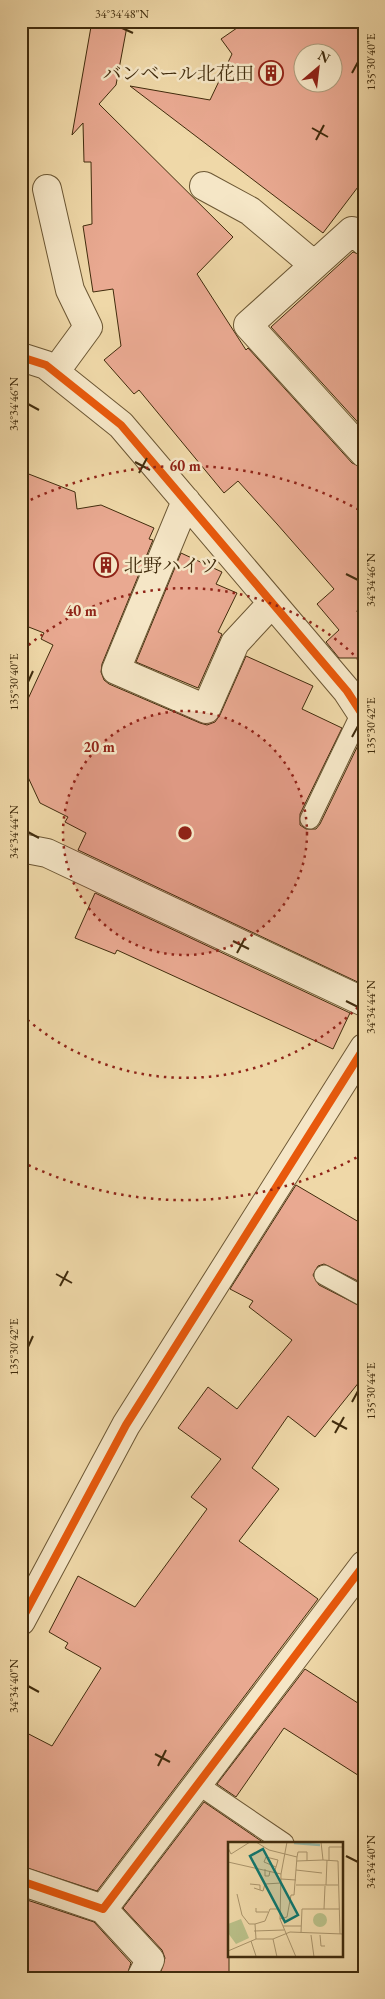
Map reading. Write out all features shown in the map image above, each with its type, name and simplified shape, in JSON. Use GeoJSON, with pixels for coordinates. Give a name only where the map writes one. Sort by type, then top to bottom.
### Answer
{"type":"FeatureCollection","features":[{"type":"Feature","properties":{"kind":"street"},"geometry":{"type":"LineString","coordinates":[[204,186],[250,211],[314,265]]}},
{"type":"Feature","properties":{"kind":"street"},"geometry":{"type":"LineString","coordinates":[[47,189],[70,290],[88,327],[55,372]]}},
{"type":"Feature","properties":{"kind":"street"},"geometry":{"type":"LineString","coordinates":[[364,241],[352,231],[248,325],[364,453]]}},
{"type":"Feature","properties":{"kind":"street"},"geometry":{"type":"LineString","coordinates":[[21,357],[46,365],[121,425],[272,603],[359,699]]}},
{"type":"Feature","properties":{"kind":"street"},"geometry":{"type":"LineString","coordinates":[[186,501],[116,670],[206,710],[235,643],[272,603]]}},
{"type":"Feature","properties":{"kind":"street"},"geometry":{"type":"LineString","coordinates":[[21,848],[47,853],[364,1002]]}},
{"type":"Feature","properties":{"kind":"street"},"geometry":{"type":"LineString","coordinates":[[23,1613],[126,1425],[364,1048]]}},
{"type":"Feature","properties":{"kind":"street"},"geometry":{"type":"LineString","coordinates":[[103,1909],[364,1565]]}},
{"type":"Feature","properties":{"kind":"street"},"geometry":{"type":"LineString","coordinates":[[21,1881],[103,1909],[150,1960],[141,1978]]}},
{"type":"Feature","properties":{"kind":"lane"},"geometry":{"type":"LineString","coordinates":[[310,819],[359,699]]}},
{"type":"Feature","properties":{"kind":"lane"},"geometry":{"type":"LineString","coordinates":[[324,1275],[364,1297]]}},
{"type":"Feature","properties":{"kind":"lane"},"geometry":{"type":"LineString","coordinates":[[197,1784],[283,1842]]}},
{"type":"Feature","properties":{"kind":"building"},"geometry":{"type":"Polygon","coordinates":[[[92,21],[128,21],[116,85],[99,104],[233,237],[197,274],[246,350],[248,348],[352,463],[364,468],[364,581],[357,612],[364,606],[364,658],[339,658],[326,642],[339,630],[317,604],[334,589],[238,481],[224,493],[139,390],[134,394],[104,360],[121,346],[113,289],[93,292],[83,226],[92,224],[91,162],[84,162],[83,123],[72,135],[92,21]]]}},
{"type":"Feature","properties":{"kind":"building"},"geometry":{"type":"Polygon","coordinates":[[[247,21],[364,21],[364,179],[323,233],[130,86],[210,100],[232,54],[221,39],[247,21]]]}},
{"type":"Feature","properties":{"kind":"building"},"geometry":{"type":"Polygon","coordinates":[[[353,252],[364,256],[364,429],[271,327],[353,252]]]}},
{"type":"Feature","properties":{"kind":"building"},"geometry":{"type":"Polygon","coordinates":[[[21,471],[75,492],[77,509],[101,505],[154,528],[149,539],[153,540],[102,664],[101,672],[104,680],[109,684],[207,725],[215,722],[220,715],[246,656],[313,686],[302,709],[342,728],[300,814],[300,825],[306,829],[316,829],[320,824],[362,737],[364,738],[364,985],[78,850],[86,833],[65,822],[68,817],[40,803],[21,762],[21,714],[53,645],[41,639],[44,633],[21,624],[21,471]]]}},
{"type":"Feature","properties":{"kind":"building"},"geometry":{"type":"Polygon","coordinates":[[[181,553],[222,572],[216,584],[237,593],[218,632],[222,634],[198,688],[136,662],[181,553]]]}},
{"type":"Feature","properties":{"kind":"building"},"geometry":{"type":"Polygon","coordinates":[[[95,893],[350,1013],[333,1049],[117,950],[115,954],[75,938],[95,893]]]}},
{"type":"Feature","properties":{"kind":"building"},"geometry":{"type":"Polygon","coordinates":[[[296,1185],[364,1225],[364,1284],[324,1264],[318,1266],[313,1275],[319,1285],[364,1308],[364,1376],[315,1437],[288,1416],[252,1468],[279,1489],[239,1541],[318,1599],[97,1891],[21,1866],[21,1730],[52,1746],[101,1668],[65,1648],[68,1643],[49,1632],[78,1576],[135,1607],[207,1509],[191,1497],[221,1459],[178,1428],[208,1387],[237,1409],[292,1340],[249,1307],[253,1301],[230,1289],[296,1185]]]}},
{"type":"Feature","properties":{"kind":"building"},"geometry":{"type":"Polygon","coordinates":[[[305,1669],[364,1707],[364,1779],[284,1728],[236,1797],[217,1784],[305,1669]]]}},
{"type":"Feature","properties":{"kind":"building"},"geometry":{"type":"Polygon","coordinates":[[[204,1802],[263,1842],[228,1842],[229,1978],[159,1978],[165,1958],[162,1950],[123,1908],[204,1802]]]}},
{"type":"Feature","properties":{"kind":"building"},"geometry":{"type":"Polygon","coordinates":[[[21,1898],[94,1922],[131,1963],[126,1978],[21,1978],[21,1898]]]}},
{"type":"Feature","properties":{"kind":"cycle path"},"geometry":{"type":"LineString","coordinates":[[21,357],[46,365],[121,425],[347,691],[364,717]]}},
{"type":"Feature","properties":{"kind":"cycle path"},"geometry":{"type":"LineString","coordinates":[[21,1621],[126,1425],[364,1048]]}},
{"type":"Feature","properties":{"kind":"cycle path"},"geometry":{"type":"LineString","coordinates":[[21,1881],[103,1909],[364,1565]]}},
{"type":"Feature","properties":{"kind":"place","name":"バンベール北花田"},"geometry":{"type":"Point","coordinates":[271,73]}},
{"type":"Feature","properties":{"kind":"place","name":"北野ハイツ"},"geometry":{"type":"Point","coordinates":[106,565]}}]}
